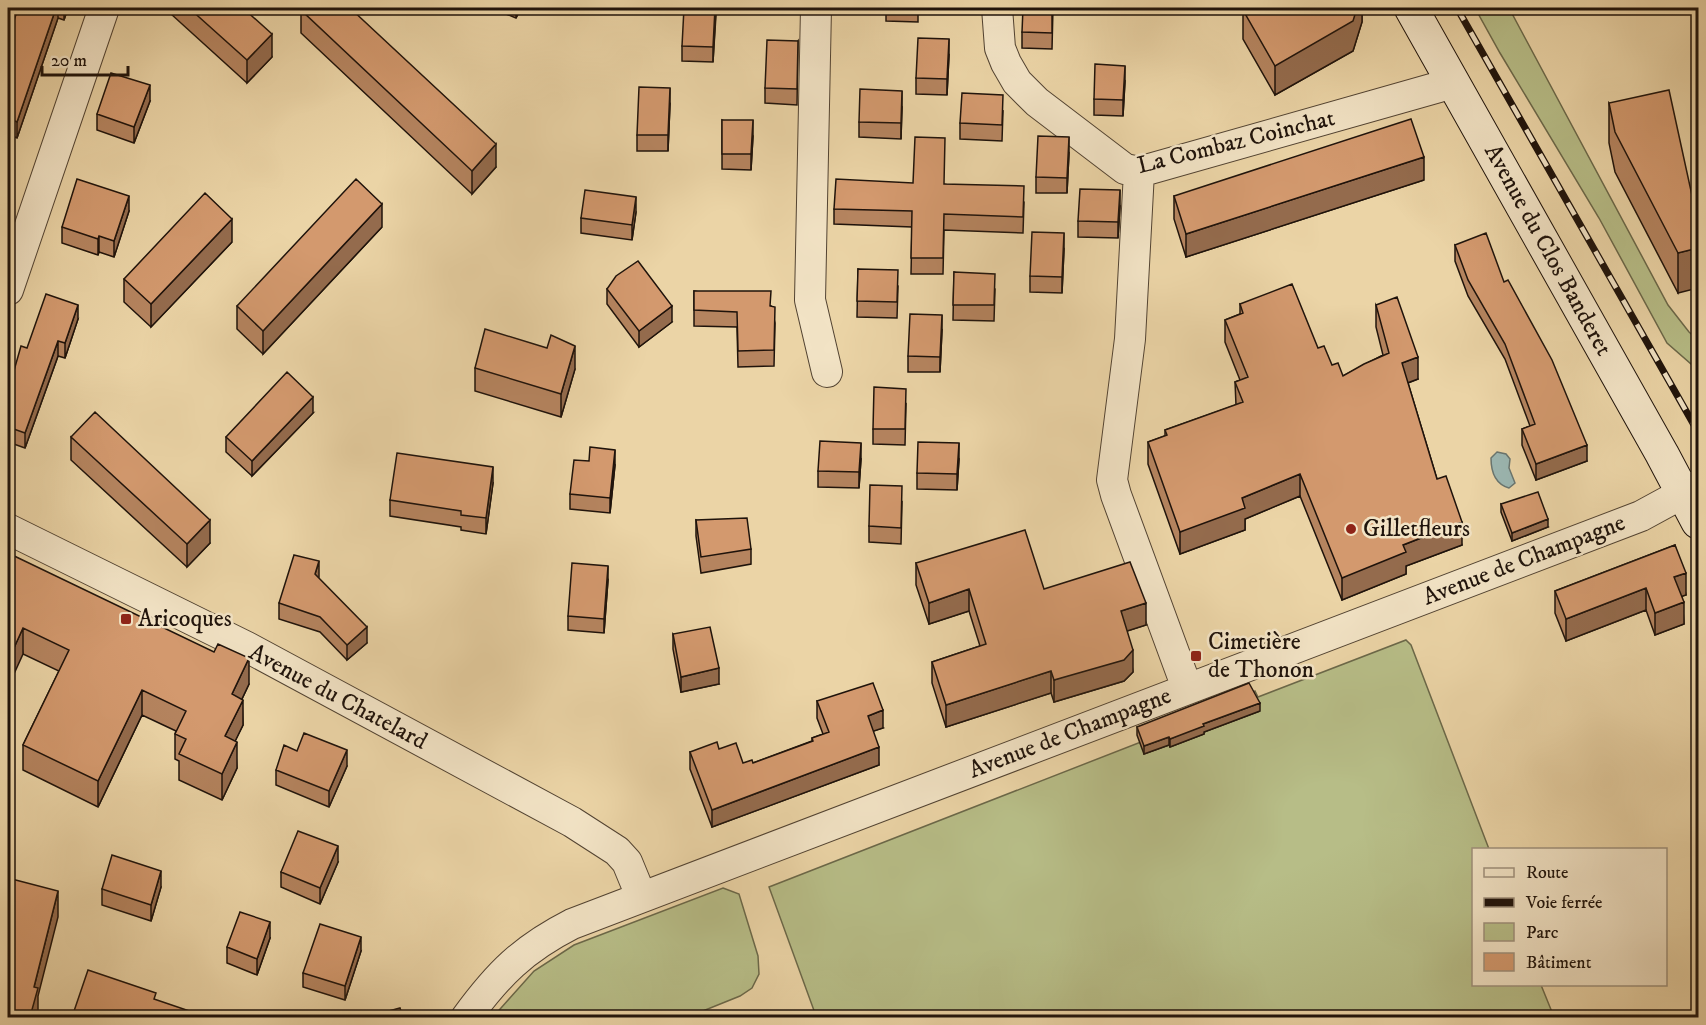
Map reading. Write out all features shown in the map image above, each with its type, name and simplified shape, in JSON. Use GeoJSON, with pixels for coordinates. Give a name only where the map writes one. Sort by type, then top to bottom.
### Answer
{"type":"FeatureCollection","features":[{"type":"Feature","properties":{"kind":"main road","name":"Avenue du Clos Banderet"},"geometry":{"type":"LineString","coordinates":[[1411,8],[1691,489],[1698,522]]}},
{"type":"Feature","properties":{"kind":"street"},"geometry":{"type":"LineString","coordinates":[[8,290],[104,8]]}},
{"type":"Feature","properties":{"kind":"street"},"geometry":{"type":"LineString","coordinates":[[816,8],[810,300],[827,372]]}},
{"type":"Feature","properties":{"kind":"street","name":"La Combaz Coinchat"},"geometry":{"type":"LineString","coordinates":[[998,8],[1000,48],[1017,82],[1037,102],[1125,170],[1139,172],[1453,83]]}},
{"type":"Feature","properties":{"kind":"street"},"geometry":{"type":"LineString","coordinates":[[1139,172],[1129,348],[1112,480],[1187,688]]}},
{"type":"Feature","properties":{"kind":"street","name":"Avenue de Champagne"},"geometry":{"type":"LineString","coordinates":[[466,1017],[504,971],[530,947],[572,924],[1641,516],[1691,489]]}},
{"type":"Feature","properties":{"kind":"street","name":"Avenue du Chatelard"},"geometry":{"type":"LineString","coordinates":[[8,529],[237,642],[572,822],[617,851],[627,862],[641,896]]}},
{"type":"Feature","properties":{"kind":"green space"},"geometry":{"type":"Polygon","coordinates":[[[1475,8],[1509,8],[1668,305],[1698,340],[1698,370],[1667,343],[1599,218],[1475,8]]]}},
{"type":"Feature","properties":{"kind":"green space"},"geometry":{"type":"Polygon","coordinates":[[[1406,640],[1411,645],[1489,848],[1472,848],[1472,986],[1541,986],[1554,1017],[813,1017],[816,1016],[769,887],[1164,733],[1255,691],[1258,697],[1406,640]]]}},
{"type":"Feature","properties":{"kind":"green space"},"geometry":{"type":"Polygon","coordinates":[[[723,888],[739,894],[758,956],[759,974],[752,988],[740,996],[688,1017],[493,1017],[534,971],[574,945],[723,888]]]}},
{"type":"Feature","properties":{"kind":"water"},"geometry":{"type":"Polygon","coordinates":[[[1497,452],[1506,454],[1510,459],[1509,468],[1515,483],[1509,488],[1500,484],[1493,473],[1491,458],[1497,452]]]}},
{"type":"Feature","properties":{"kind":"building"},"geometry":{"type":"Polygon","coordinates":[[[18,8],[56,8],[17,122],[8,118],[8,40],[18,8]]]}},
{"type":"Feature","properties":{"kind":"building"},"geometry":{"type":"Polygon","coordinates":[[[189,8],[243,8],[272,34],[247,60],[189,8]]]}},
{"type":"Feature","properties":{"kind":"building"},"geometry":{"type":"Polygon","coordinates":[[[304,8],[350,8],[496,144],[472,171],[301,10],[304,8]]]}},
{"type":"Feature","properties":{"kind":"building"},"geometry":{"type":"Polygon","coordinates":[[[684,8],[715,8],[713,47],[682,46],[684,8]]]}},
{"type":"Feature","properties":{"kind":"building"},"geometry":{"type":"Polygon","coordinates":[[[1023,8],[1052,8],[1052,33],[1022,32],[1023,8]]]}},
{"type":"Feature","properties":{"kind":"building"},"geometry":{"type":"Polygon","coordinates":[[[1247,8],[1357,8],[1353,21],[1275,66],[1243,10],[1247,8]]]}},
{"type":"Feature","properties":{"kind":"building"},"geometry":{"type":"Polygon","coordinates":[[[918,38],[949,39],[947,79],[916,78],[918,38]]]}},
{"type":"Feature","properties":{"kind":"building"},"geometry":{"type":"Polygon","coordinates":[[[767,40],[798,41],[797,89],[765,88],[767,40]]]}},
{"type":"Feature","properties":{"kind":"building"},"geometry":{"type":"Polygon","coordinates":[[[1095,64],[1125,66],[1123,100],[1094,99],[1095,64]]]}},
{"type":"Feature","properties":{"kind":"building"},"geometry":{"type":"Polygon","coordinates":[[[111,73],[150,85],[134,127],[97,114],[111,73]]]}},
{"type":"Feature","properties":{"kind":"building"},"geometry":{"type":"Polygon","coordinates":[[[639,87],[670,88],[668,135],[637,135],[639,87]]]}},
{"type":"Feature","properties":{"kind":"building"},"geometry":{"type":"Polygon","coordinates":[[[860,89],[902,91],[901,123],[859,122],[860,89]]]}},
{"type":"Feature","properties":{"kind":"building"},"geometry":{"type":"Polygon","coordinates":[[[1669,90],[1698,223],[1698,248],[1678,253],[1615,132],[1609,103],[1669,90]]]}},
{"type":"Feature","properties":{"kind":"building"},"geometry":{"type":"Polygon","coordinates":[[[962,93],[1003,95],[1002,125],[960,123],[962,93]]]}},
{"type":"Feature","properties":{"kind":"building"},"geometry":{"type":"Polygon","coordinates":[[[1411,119],[1424,157],[1186,234],[1174,196],[1411,119]]]}},
{"type":"Feature","properties":{"kind":"building"},"geometry":{"type":"Polygon","coordinates":[[[722,120],[753,120],[751,154],[722,154],[722,120]]]}},
{"type":"Feature","properties":{"kind":"building"},"geometry":{"type":"Polygon","coordinates":[[[1038,136],[1069,137],[1067,178],[1036,177],[1038,136]]]}},
{"type":"Feature","properties":{"kind":"building"},"geometry":{"type":"Polygon","coordinates":[[[915,137],[945,138],[944,184],[1024,186],[1023,217],[944,214],[943,258],[911,258],[912,211],[834,209],[836,179],[913,183],[915,137]]]}},
{"type":"Feature","properties":{"kind":"building"},"geometry":{"type":"Polygon","coordinates":[[[77,179],[129,196],[114,241],[99,236],[98,239],[62,227],[77,179]]]}},
{"type":"Feature","properties":{"kind":"building"},"geometry":{"type":"Polygon","coordinates":[[[356,179],[382,204],[263,331],[237,306],[356,179]]]}},
{"type":"Feature","properties":{"kind":"building"},"geometry":{"type":"Polygon","coordinates":[[[1080,189],[1120,190],[1118,222],[1078,221],[1080,189]]]}},
{"type":"Feature","properties":{"kind":"building"},"geometry":{"type":"Polygon","coordinates":[[[585,190],[636,197],[632,225],[581,218],[585,190]]]}},
{"type":"Feature","properties":{"kind":"building"},"geometry":{"type":"Polygon","coordinates":[[[205,193],[232,219],[151,304],[124,279],[205,193]]]}},
{"type":"Feature","properties":{"kind":"building"},"geometry":{"type":"Polygon","coordinates":[[[1032,232],[1064,233],[1062,277],[1030,276],[1032,232]]]}},
{"type":"Feature","properties":{"kind":"building"},"geometry":{"type":"Polygon","coordinates":[[[1486,233],[1504,282],[1508,280],[1552,360],[1587,445],[1536,464],[1522,429],[1535,424],[1505,344],[1468,280],[1455,245],[1486,233]]]}},
{"type":"Feature","properties":{"kind":"building"},"geometry":{"type":"Polygon","coordinates":[[[638,261],[672,306],[639,331],[607,289],[616,276],[638,261]]]}},
{"type":"Feature","properties":{"kind":"building"},"geometry":{"type":"Polygon","coordinates":[[[858,269],[898,270],[897,302],[857,301],[858,269]]]}},
{"type":"Feature","properties":{"kind":"building"},"geometry":{"type":"Polygon","coordinates":[[[954,272],[995,274],[994,305],[953,305],[954,272]]]}},
{"type":"Feature","properties":{"kind":"building"},"geometry":{"type":"Polygon","coordinates":[[[1292,284],[1318,348],[1324,346],[1332,365],[1338,363],[1343,376],[1389,353],[1376,305],[1397,297],[1418,357],[1402,363],[1437,479],[1446,476],[1462,522],[1403,545],[1406,552],[1342,578],[1300,474],[1242,498],[1245,508],[1180,532],[1148,442],[1167,435],[1165,430],[1243,402],[1235,382],[1248,377],[1225,320],[1243,313],[1240,304],[1292,284]]]}},
{"type":"Feature","properties":{"kind":"building"},"geometry":{"type":"Polygon","coordinates":[[[694,291],[771,291],[770,306],[775,307],[774,350],[738,351],[737,312],[694,310],[694,291]]]}},
{"type":"Feature","properties":{"kind":"building"},"geometry":{"type":"Polygon","coordinates":[[[46,294],[78,305],[65,343],[58,341],[25,433],[8,427],[8,381],[10,373],[13,374],[21,346],[27,348],[46,294]]]}},
{"type":"Feature","properties":{"kind":"building"},"geometry":{"type":"Polygon","coordinates":[[[910,314],[942,315],[940,357],[908,356],[910,314]]]}},
{"type":"Feature","properties":{"kind":"building"},"geometry":{"type":"Polygon","coordinates":[[[485,329],[547,348],[551,335],[575,346],[561,394],[475,368],[485,329]]]}},
{"type":"Feature","properties":{"kind":"building"},"geometry":{"type":"Polygon","coordinates":[[[287,372],[313,397],[252,461],[226,437],[287,372]]]}},
{"type":"Feature","properties":{"kind":"building"},"geometry":{"type":"Polygon","coordinates":[[[874,387],[906,389],[905,429],[873,429],[874,387]]]}},
{"type":"Feature","properties":{"kind":"building"},"geometry":{"type":"Polygon","coordinates":[[[95,412],[210,520],[187,544],[71,437],[95,412]]]}},
{"type":"Feature","properties":{"kind":"building"},"geometry":{"type":"Polygon","coordinates":[[[820,441],[861,443],[859,472],[818,471],[820,441]]]}},
{"type":"Feature","properties":{"kind":"building"},"geometry":{"type":"Polygon","coordinates":[[[918,442],[959,443],[957,474],[917,473],[918,442]]]}},
{"type":"Feature","properties":{"kind":"building"},"geometry":{"type":"Polygon","coordinates":[[[590,447],[615,450],[610,498],[570,494],[574,460],[589,461],[590,447]]]}},
{"type":"Feature","properties":{"kind":"building"},"geometry":{"type":"Polygon","coordinates":[[[397,453],[493,467],[486,518],[461,515],[461,511],[390,500],[397,453]]]}},
{"type":"Feature","properties":{"kind":"building"},"geometry":{"type":"Polygon","coordinates":[[[870,485],[902,486],[901,528],[869,526],[870,485]]]}},
{"type":"Feature","properties":{"kind":"building"},"geometry":{"type":"Polygon","coordinates":[[[1538,492],[1548,519],[1512,533],[1501,504],[1538,492]]]}},
{"type":"Feature","properties":{"kind":"building"},"geometry":{"type":"Polygon","coordinates":[[[747,518],[751,549],[701,557],[696,520],[747,518]]]}},
{"type":"Feature","properties":{"kind":"building"},"geometry":{"type":"Polygon","coordinates":[[[1025,530],[1044,589],[1130,562],[1146,603],[1121,611],[1133,650],[1124,660],[1054,680],[1051,671],[946,705],[932,662],[986,644],[969,589],[929,603],[916,563],[1025,530]]]}},
{"type":"Feature","properties":{"kind":"building"},"geometry":{"type":"Polygon","coordinates":[[[1675,545],[1686,573],[1674,577],[1684,602],[1655,613],[1646,588],[1566,619],[1555,591],[1675,545]]]}},
{"type":"Feature","properties":{"kind":"building"},"geometry":{"type":"Polygon","coordinates":[[[8,553],[214,652],[218,644],[249,658],[232,694],[243,700],[225,736],[237,742],[222,774],[179,754],[186,739],[175,734],[186,711],[142,690],[98,781],[23,745],[69,650],[23,628],[8,661],[8,553]]]}},
{"type":"Feature","properties":{"kind":"building"},"geometry":{"type":"Polygon","coordinates":[[[294,555],[319,561],[315,574],[367,627],[347,645],[320,617],[279,603],[294,555]]]}},
{"type":"Feature","properties":{"kind":"building"},"geometry":{"type":"Polygon","coordinates":[[[572,563],[608,566],[604,619],[568,616],[572,563]]]}},
{"type":"Feature","properties":{"kind":"building"},"geometry":{"type":"Polygon","coordinates":[[[710,627],[719,668],[681,677],[673,634],[710,627]]]}},
{"type":"Feature","properties":{"kind":"building"},"geometry":{"type":"Polygon","coordinates":[[[873,683],[883,710],[868,716],[879,747],[712,810],[690,752],[717,742],[719,749],[736,743],[743,763],[752,760],[753,763],[813,741],[812,738],[829,732],[817,701],[873,683]]]}},
{"type":"Feature","properties":{"kind":"building"},"geometry":{"type":"Polygon","coordinates":[[[1249,683],[1260,703],[1170,739],[1169,737],[1144,746],[1137,727],[1249,683]]]}},
{"type":"Feature","properties":{"kind":"building"},"geometry":{"type":"Polygon","coordinates":[[[304,733],[347,750],[329,791],[276,770],[284,745],[297,751],[304,733]]]}},
{"type":"Feature","properties":{"kind":"building"},"geometry":{"type":"Polygon","coordinates":[[[298,831],[338,846],[320,888],[281,872],[298,831]]]}},
{"type":"Feature","properties":{"kind":"building"},"geometry":{"type":"Polygon","coordinates":[[[112,855],[161,871],[151,905],[102,889],[112,855]]]}},
{"type":"Feature","properties":{"kind":"building"},"geometry":{"type":"Polygon","coordinates":[[[8,878],[58,891],[34,987],[38,988],[30,1017],[21,1015],[21,1017],[8,1017],[8,878]]]}},
{"type":"Feature","properties":{"kind":"building"},"geometry":{"type":"Polygon","coordinates":[[[240,912],[270,922],[257,959],[227,947],[240,912]]]}},
{"type":"Feature","properties":{"kind":"building"},"geometry":{"type":"Polygon","coordinates":[[[320,924],[361,937],[345,986],[303,973],[320,924]]]}},
{"type":"Feature","properties":{"kind":"building"},"geometry":{"type":"Polygon","coordinates":[[[88,970],[156,993],[154,999],[207,1017],[72,1017],[88,970]]]}},
{"type":"Feature","properties":{"kind":"building"},"geometry":{"type":"Polygon","coordinates":[[[400,1008],[403,1017],[367,1017],[400,1008]]]}},
{"type":"Feature","properties":{"kind":"railway"},"geometry":{"type":"LineString","coordinates":[[1457,8],[1698,432]]}},
{"type":"Feature","properties":{"kind":"place","name":"Gilletfleurs"},"geometry":{"type":"Point","coordinates":[1351,529]}},
{"type":"Feature","properties":{"kind":"place","name":"Aricoques"},"geometry":{"type":"Point","coordinates":[126,619]}},
{"type":"Feature","properties":{"kind":"place","name":"Cimetière de Thonon"},"geometry":{"type":"Point","coordinates":[1196,656]}}]}
